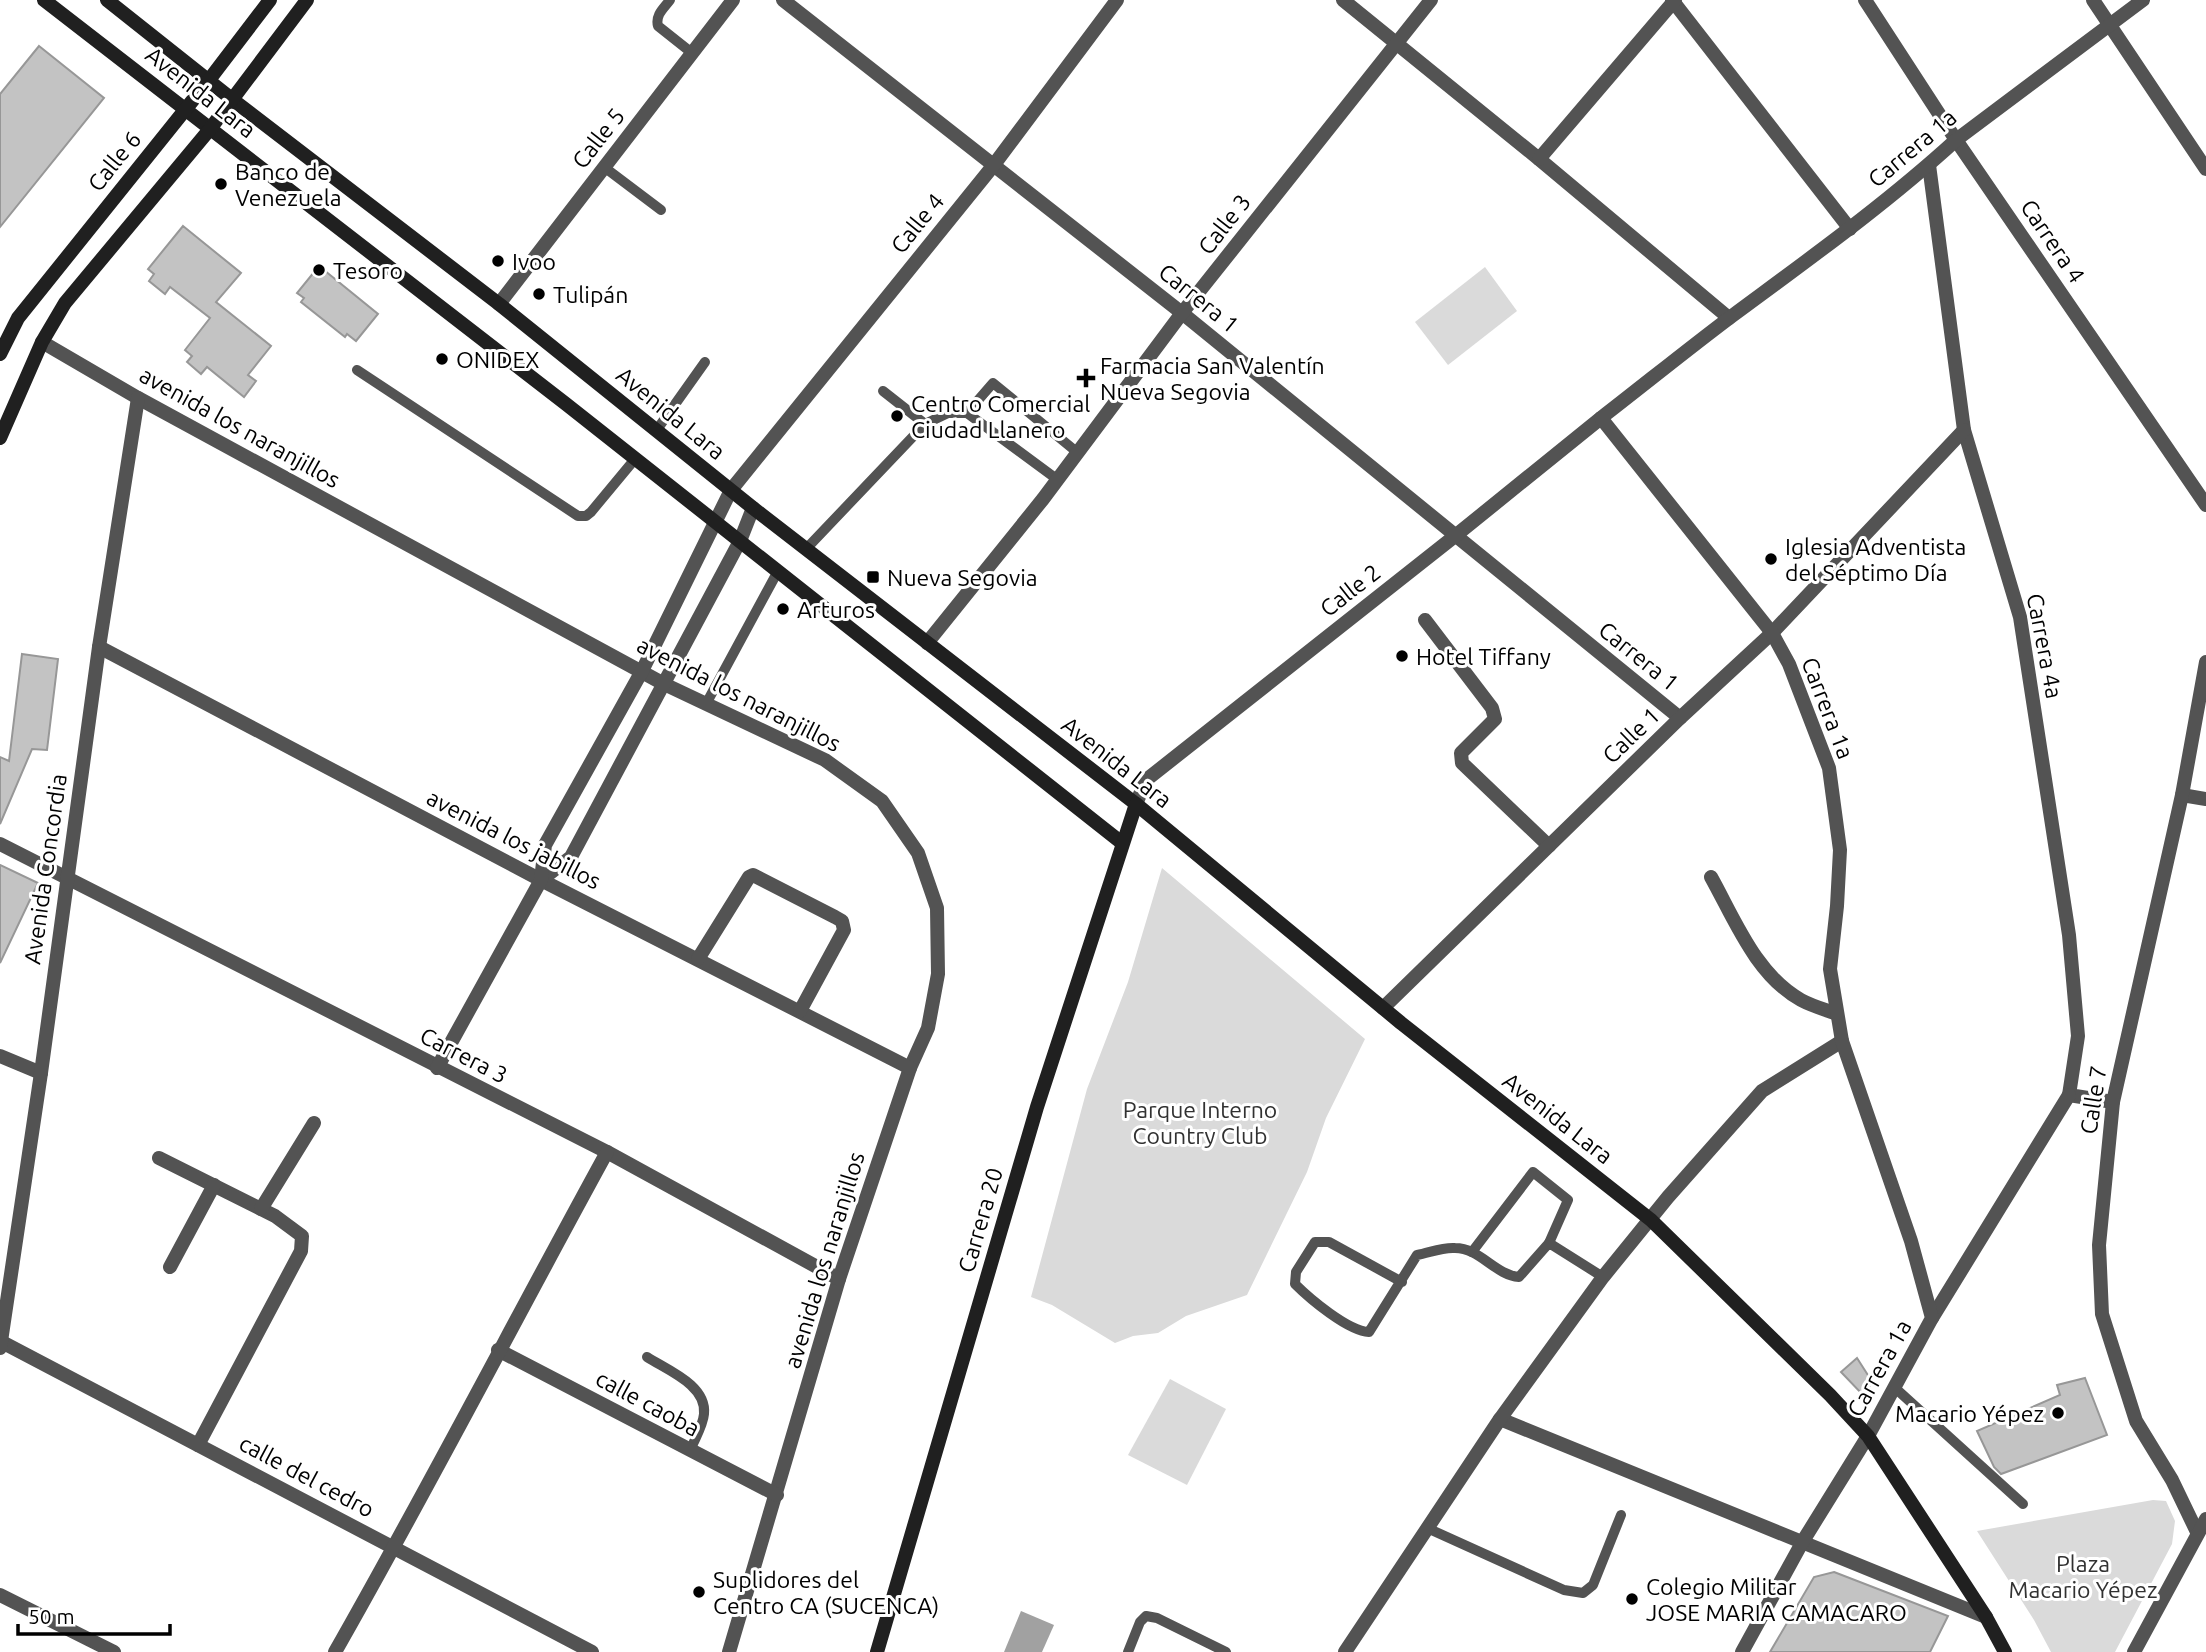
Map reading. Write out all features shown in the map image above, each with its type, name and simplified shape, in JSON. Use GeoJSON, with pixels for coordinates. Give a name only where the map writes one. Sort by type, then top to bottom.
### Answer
{"type":"FeatureCollection","features":[{"type":"Feature","properties":{"kind":"street","name":"Avenida Lara"},"geometry":{"type":"LineString","coordinates":[[44,0],[740,541],[1122,843]]}},
{"type":"Feature","properties":{"kind":"street","name":"Avenida Lara"},"geometry":{"type":"LineString","coordinates":[[107,0],[499,304],[753,508],[1136,804],[1382,1008],[1651,1220],[1830,1395],[1868,1436],[2006,1652]]}},
{"type":"Feature","properties":{"kind":"street","name":"Calle 6"},"geometry":{"type":"LineString","coordinates":[[0,354],[18,318],[270,0]]}},
{"type":"Feature","properties":{"kind":"street"},"geometry":{"type":"LineString","coordinates":[[0,438],[42,342],[65,303],[210,129],[307,0]]}},
{"type":"Feature","properties":{"kind":"street","name":"Calle 5"},"geometry":{"type":"LineString","coordinates":[[499,304],[733,0]]}},
{"type":"Feature","properties":{"kind":"street","name":"Carrera 1"},"geometry":{"type":"LineString","coordinates":[[783,0],[1182,313],[1680,718]]}},
{"type":"Feature","properties":{"kind":"street","name":"Calle 4"},"geometry":{"type":"LineString","coordinates":[[541,880],[545,845],[642,671],[731,490],[993,166],[1117,0]]}},
{"type":"Feature","properties":{"kind":"street"},"geometry":{"type":"LineString","coordinates":[[1343,0],[1729,318]]}},
{"type":"Feature","properties":{"kind":"street","name":"Calle 3"},"geometry":{"type":"LineString","coordinates":[[927,643],[1058,480],[1182,313],[1431,0]]}},
{"type":"Feature","properties":{"kind":"street","name":"Carrera 4"},"geometry":{"type":"LineString","coordinates":[[1865,0],[1956,140],[2206,505]]}},
{"type":"Feature","properties":{"kind":"street"},"geometry":{"type":"LineString","coordinates":[[2093,0],[2206,169]]}},
{"type":"Feature","properties":{"kind":"street","name":"Carrera 1a"},"geometry":{"type":"LineString","coordinates":[[1743,1652],[1803,1541],[1868,1436],[1932,1318],[1910,1241],[1842,1041],[1830,970],[1840,850],[1829,768],[1789,664],[1772,633],[1601,418],[1729,318],[1850,229],[1956,140],[2143,0]]}},
{"type":"Feature","properties":{"kind":"street"},"geometry":{"type":"LineString","coordinates":[[1539,159],[1674,1],[1850,229]]}},
{"type":"Feature","properties":{"kind":"street","name":"Carrera 4a"},"geometry":{"type":"LineString","coordinates":[[1929,165],[1964,429],[2020,617],[2069,935],[2078,1036],[2069,1095]]}},
{"type":"Feature","properties":{"kind":"street","name":"avenida los naranjillos"},"geometry":{"type":"LineString","coordinates":[[42,342],[138,398],[664,684],[825,760],[882,801],[918,853],[937,908],[939,974],[928,1028],[910,1068],[839,1279],[729,1652]]}},
{"type":"Feature","properties":{"kind":"street","name":"Avenida Concordia"},"geometry":{"type":"LineString","coordinates":[[0,1348],[41,1073],[99,647],[138,398]]}},
{"type":"Feature","properties":{"kind":"street","name":"Calle 2"},"geometry":{"type":"LineString","coordinates":[[1136,804],[1146,780],[1455,537],[1601,418]]}},
{"type":"Feature","properties":{"kind":"street","name":"Calle 1"},"geometry":{"type":"LineString","coordinates":[[1382,1008],[1680,718],[1772,633],[1964,429]]}},
{"type":"Feature","properties":{"kind":"street"},"geometry":{"type":"LineString","coordinates":[[437,1068],[541,880],[571,856],[740,541],[753,508]]}},
{"type":"Feature","properties":{"kind":"street"},"geometry":{"type":"LineString","coordinates":[[1425,620],[1492,708],[1495,719],[1461,753],[1462,763],[1549,846]]}},
{"type":"Feature","properties":{"kind":"street","name":"avenida los jabillos"},"geometry":{"type":"LineString","coordinates":[[99,647],[541,880],[910,1068]]}},
{"type":"Feature","properties":{"kind":"street","name":"Calle 7"},"geometry":{"type":"LineString","coordinates":[[2197,1532],[2172,1480],[2136,1421],[2102,1314],[2099,1245],[2113,1102],[2182,795],[2206,662]]}},
{"type":"Feature","properties":{"kind":"street"},"geometry":{"type":"LineString","coordinates":[[2182,795],[2206,799]]}},
{"type":"Feature","properties":{"kind":"street","name":"Carrera 20"},"geometry":{"type":"LineString","coordinates":[[877,1652],[1037,1107],[1136,804]]}},
{"type":"Feature","properties":{"kind":"street","name":"Carrera 3"},"geometry":{"type":"LineString","coordinates":[[0,844],[607,1152],[839,1279]]}},
{"type":"Feature","properties":{"kind":"street"},"geometry":{"type":"LineString","coordinates":[[698,959],[753,875],[842,921],[844,930],[800,1011]]}},
{"type":"Feature","properties":{"kind":"street"},"geometry":{"type":"LineString","coordinates":[[1711,877],[1759,962],[1780,986],[1802,1000],[1837,1014]]}},
{"type":"Feature","properties":{"kind":"street"},"geometry":{"type":"LineString","coordinates":[[1345,1652],[1500,1419],[1602,1277],[1668,1197],[1762,1091],[1842,1041]]}},
{"type":"Feature","properties":{"kind":"street"},"geometry":{"type":"LineString","coordinates":[[0,1056],[41,1073]]}},
{"type":"Feature","properties":{"kind":"street"},"geometry":{"type":"LineString","coordinates":[[2069,1095],[2113,1102]]}},
{"type":"Feature","properties":{"kind":"street","name":"Calle 7"},"geometry":{"type":"LineString","coordinates":[[1932,1318],[2069,1095]]}},
{"type":"Feature","properties":{"kind":"street"},"geometry":{"type":"LineString","coordinates":[[261,1209],[314,1123]]}},
{"type":"Feature","properties":{"kind":"street"},"geometry":{"type":"LineString","coordinates":[[335,1652],[394,1548],[498,1350],[607,1152]]}},
{"type":"Feature","properties":{"kind":"street"},"geometry":{"type":"LineString","coordinates":[[159,1158],[275,1216],[302,1236],[301,1251],[198,1445]]}},
{"type":"Feature","properties":{"kind":"street"},"geometry":{"type":"LineString","coordinates":[[170,1267],[214,1185]]}},
{"type":"Feature","properties":{"kind":"street","name":"calle del cedro"},"geometry":{"type":"LineString","coordinates":[[1,1341],[592,1652]]}},
{"type":"Feature","properties":{"kind":"street","name":"calle caoba"},"geometry":{"type":"LineString","coordinates":[[498,1350],[777,1494]]}},
{"type":"Feature","properties":{"kind":"street"},"geometry":{"type":"LineString","coordinates":[[1500,1419],[1986,1617]]}},
{"type":"Feature","properties":{"kind":"street"},"geometry":{"type":"LineString","coordinates":[[2134,1652],[2206,1519]]}},
{"type":"Feature","properties":{"kind":"street"},"geometry":{"type":"LineString","coordinates":[[0,1595],[114,1652]]}},
{"type":"Feature","properties":{"kind":"lane"},"geometry":{"type":"LineString","coordinates":[[670,0],[656,20],[658,26],[692,53]]}},
{"type":"Feature","properties":{"kind":"lane"},"geometry":{"type":"LineString","coordinates":[[604,167],[661,209]]}},
{"type":"Feature","properties":{"kind":"lane"},"geometry":{"type":"LineString","coordinates":[[656,431],[705,362]]}},
{"type":"Feature","properties":{"kind":"lane"},"geometry":{"type":"LineString","coordinates":[[357,370],[578,516],[591,513],[635,459]]}},
{"type":"Feature","properties":{"kind":"lane"},"geometry":{"type":"LineString","coordinates":[[967,413],[993,383],[1078,453]]}},
{"type":"Feature","properties":{"kind":"lane"},"geometry":{"type":"LineString","coordinates":[[883,391],[925,424]]}},
{"type":"Feature","properties":{"kind":"lane"},"geometry":{"type":"LineString","coordinates":[[806,548],[925,424],[948,413],[967,413],[1058,480]]}},
{"type":"Feature","properties":{"kind":"lane"},"geometry":{"type":"LineString","coordinates":[[706,704],[778,571]]}},
{"type":"Feature","properties":{"kind":"lane"},"geometry":{"type":"LineString","coordinates":[[1402,1282],[1329,1242],[1315,1242],[1296,1272],[1295,1284],[1347,1324],[1369,1332],[1402,1282],[1417,1255],[1457,1247],[1472,1252],[1507,1276],[1519,1277],[1549,1243],[1568,1200],[1533,1172],[1472,1252]]}},
{"type":"Feature","properties":{"kind":"lane"},"geometry":{"type":"LineString","coordinates":[[1549,1243],[1602,1277]]}},
{"type":"Feature","properties":{"kind":"lane"},"geometry":{"type":"LineString","coordinates":[[647,1357],[698,1390],[703,1400],[704,1415],[690,1451]]}},
{"type":"Feature","properties":{"kind":"lane"},"geometry":{"type":"LineString","coordinates":[[1894,1387],[2023,1504]]}},
{"type":"Feature","properties":{"kind":"lane"},"geometry":{"type":"LineString","coordinates":[[1427,1528],[1564,1590],[1583,1593],[1593,1585],[1621,1516]]}},
{"type":"Feature","properties":{"kind":"lane"},"geometry":{"type":"LineString","coordinates":[[1128,1652],[1140,1622],[1146,1616],[1157,1618],[1226,1652]]}},
{"type":"Feature","properties":{"kind":"lane"},"geometry":{"type":"LineString","coordinates":[[1194,1652],[1200,1639]]}},
{"type":"Feature","properties":{"kind":"green space"},"geometry":{"type":"Polygon","coordinates":[[[1485,267],[1517,311],[1448,365],[1415,322],[1485,267]]]}},
{"type":"Feature","properties":{"kind":"green space","name":"Parque Interno Country Club"},"geometry":{"type":"Polygon","coordinates":[[[1162,868],[1365,1039],[1326,1118],[1307,1172],[1247,1295],[1186,1316],[1158,1333],[1133,1336],[1115,1343],[1052,1305],[1031,1297],[1087,1089],[1128,982],[1162,868]]]}},
{"type":"Feature","properties":{"kind":"green space"},"geometry":{"type":"Polygon","coordinates":[[[1170,1379],[1226,1409],[1187,1485],[1128,1455],[1170,1379]]]}},
{"type":"Feature","properties":{"kind":"green space","name":"Plaza Macario Yépez"},"geometry":{"type":"Polygon","coordinates":[[[2153,1500],[2166,1501],[2175,1521],[2172,1544],[2115,1652],[2051,1652],[2034,1620],[1977,1531],[2153,1500]]]}},
{"type":"Feature","properties":{"kind":"shaded area"},"geometry":{"type":"Polygon","coordinates":[[[1021,1611],[1054,1625],[1042,1652],[1004,1652],[1021,1611]]]}},
{"type":"Feature","properties":{"kind":"building"},"geometry":{"type":"Polygon","coordinates":[[[39,46],[104,98],[0,227],[0,94],[39,46]]]}},
{"type":"Feature","properties":{"kind":"building"},"geometry":{"type":"Polygon","coordinates":[[[183,226],[241,273],[216,302],[271,346],[248,375],[256,381],[244,397],[207,367],[201,374],[187,362],[192,356],[185,350],[210,318],[170,287],[165,294],[149,281],[154,274],[148,269],[183,226]]]}},
{"type":"Feature","properties":{"kind":"building"},"geometry":{"type":"Polygon","coordinates":[[[319,266],[378,314],[356,341],[347,334],[345,337],[301,302],[304,298],[297,293],[319,266]]]}},
{"type":"Feature","properties":{"kind":"building"},"geometry":{"type":"Polygon","coordinates":[[[22,654],[58,659],[47,750],[32,749],[0,824],[0,757],[9,761],[22,654]]]}},
{"type":"Feature","properties":{"kind":"building"},"geometry":{"type":"Polygon","coordinates":[[[0,865],[38,883],[0,963],[0,865]]]}},
{"type":"Feature","properties":{"kind":"building"},"geometry":{"type":"Polygon","coordinates":[[[1857,1358],[1873,1383],[1861,1393],[1841,1372],[1857,1358]]]}},
{"type":"Feature","properties":{"kind":"building","name":"Macario Yépez"},"geometry":{"type":"Polygon","coordinates":[[[2085,1378],[2107,1435],[2001,1474],[1994,1467],[1977,1431],[2060,1395],[2057,1385],[2085,1378]]]}},
{"type":"Feature","properties":{"kind":"building"},"geometry":{"type":"Polygon","coordinates":[[[1834,1572],[1948,1616],[1930,1652],[1770,1652],[1814,1577],[1834,1572]]]}},
{"type":"Feature","properties":{"kind":"place","name":"Banco de Venezuela"},"geometry":{"type":"Point","coordinates":[221,184]}},
{"type":"Feature","properties":{"kind":"place","name":"Ivoo"},"geometry":{"type":"Point","coordinates":[498,261]}},
{"type":"Feature","properties":{"kind":"place","name":"Tesoro"},"geometry":{"type":"Point","coordinates":[319,270]}},
{"type":"Feature","properties":{"kind":"place","name":"Tulipán"},"geometry":{"type":"Point","coordinates":[539,294]}},
{"type":"Feature","properties":{"kind":"place","name":"ONIDEX"},"geometry":{"type":"Point","coordinates":[442,359]}},
{"type":"Feature","properties":{"kind":"place","name":"Farmacia San Valentín Nueva Segovia"},"geometry":{"type":"Point","coordinates":[1086,378]}},
{"type":"Feature","properties":{"kind":"place","name":"Centro Comercial Ciudad Llanero"},"geometry":{"type":"Point","coordinates":[897,416]}},
{"type":"Feature","properties":{"kind":"place","name":"Iglesia Adventista del Séptimo Día"},"geometry":{"type":"Point","coordinates":[1771,559]}},
{"type":"Feature","properties":{"kind":"place","name":"Nueva Segovia"},"geometry":{"type":"Point","coordinates":[873,577]}},
{"type":"Feature","properties":{"kind":"place","name":"Arturos"},"geometry":{"type":"Point","coordinates":[783,609]}},
{"type":"Feature","properties":{"kind":"place","name":"Hotel Tiffany"},"geometry":{"type":"Point","coordinates":[1402,656]}},
{"type":"Feature","properties":{"kind":"place","name":"Macario Yépez"},"geometry":{"type":"Point","coordinates":[2058,1413]}},
{"type":"Feature","properties":{"kind":"place","name":"Suplidores del Centro CA (SUCENCA)"},"geometry":{"type":"Point","coordinates":[699,1592]}},
{"type":"Feature","properties":{"kind":"place","name":"Colegio Militar JOSE MARIA CAMACARO"},"geometry":{"type":"Point","coordinates":[1632,1599]}}]}
